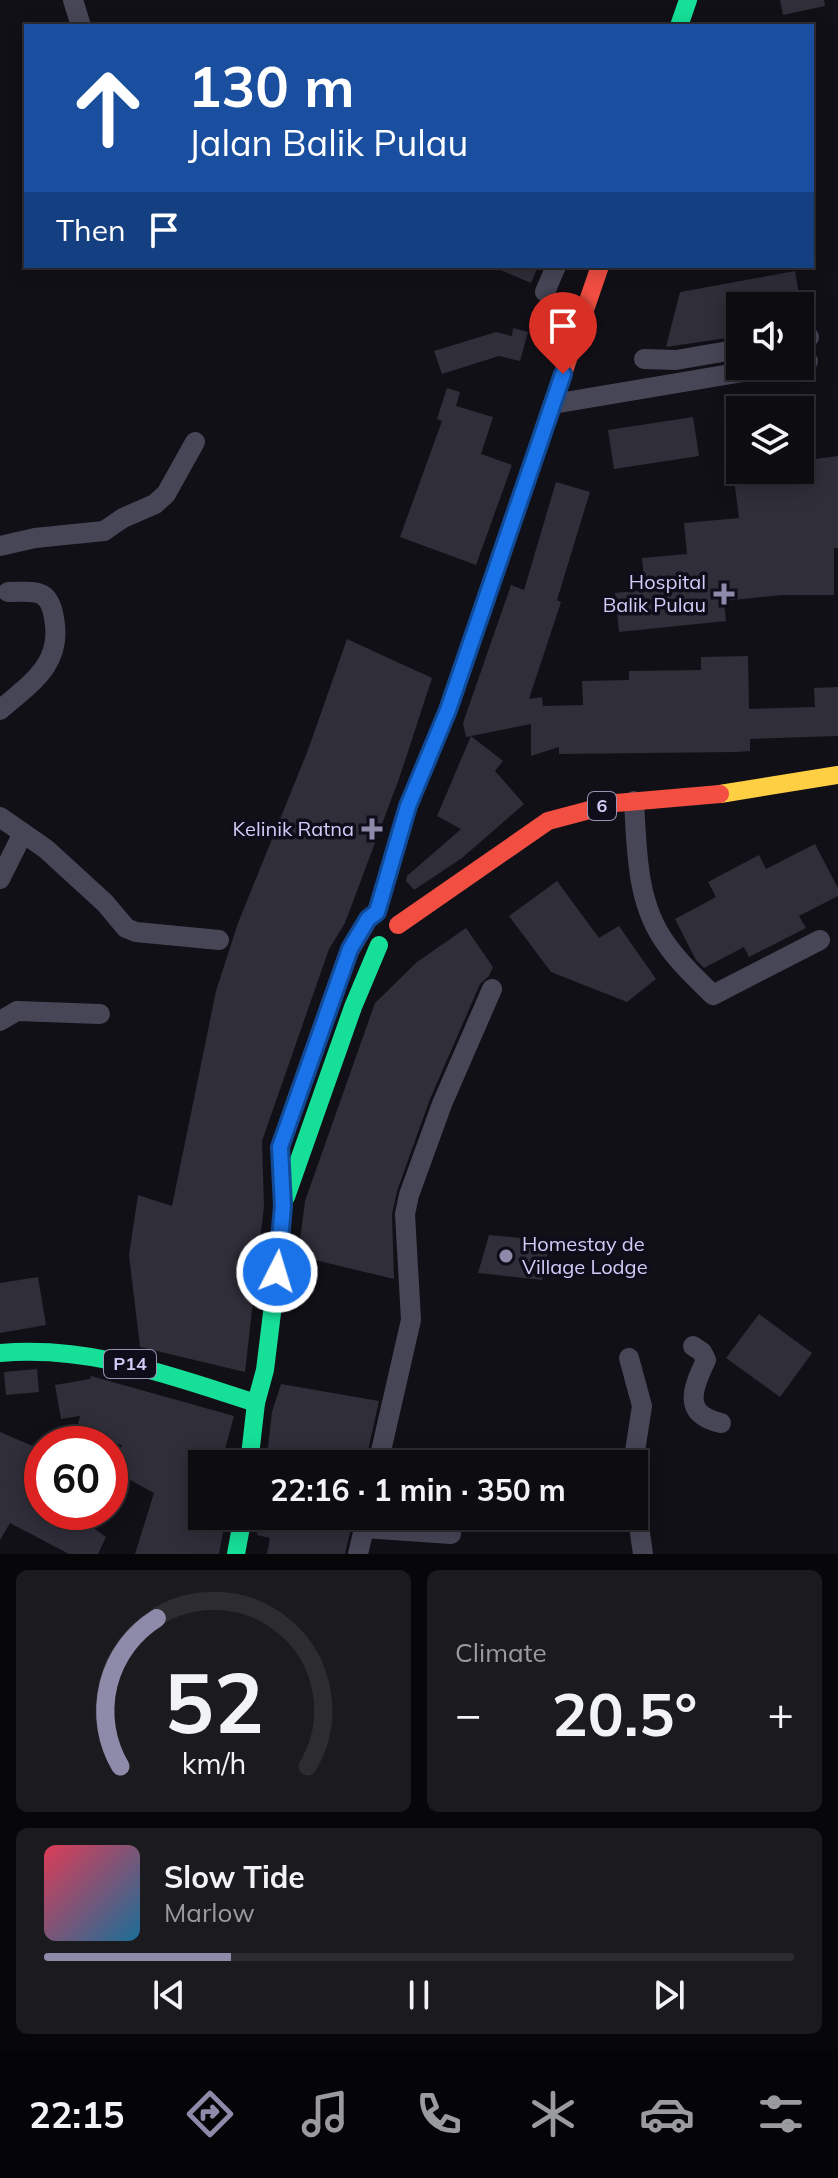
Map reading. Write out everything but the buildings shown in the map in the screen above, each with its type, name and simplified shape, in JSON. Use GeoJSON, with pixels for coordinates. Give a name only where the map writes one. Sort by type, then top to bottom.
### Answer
{"type":"FeatureCollection","features":[{"type":"Feature","properties":{"kind":"main road"},"geometry":{"type":"LineString","coordinates":[[680,24],[688,0]]}},
{"type":"Feature","properties":{"kind":"main road","name":"6"},"geometry":{"type":"LineString","coordinates":[[256,1403],[265,1370],[283,1206],[280,1147],[347,956],[372,918],[408,806],[448,710],[599,268]]}},
{"type":"Feature","properties":{"kind":"main road","name":"6"},"geometry":{"type":"LineString","coordinates":[[283,1206],[307,1150],[364,977],[379,945],[394,940],[398,925],[548,821],[568,812],[634,801],[736,793],[838,775]]}},
{"type":"Feature","properties":{"kind":"main road"},"geometry":{"type":"LineString","coordinates":[[379,945],[369,940],[372,918],[393,916],[398,925]]}},
{"type":"Feature","properties":{"kind":"main road","name":"P14"},"geometry":{"type":"LineString","coordinates":[[0,1353],[52,1348],[82,1351],[256,1403]]}},
{"type":"Feature","properties":{"kind":"main road"},"geometry":{"type":"LineString","coordinates":[[251,1450],[256,1403]]}},
{"type":"Feature","properties":{"kind":"main road"},"geometry":{"type":"LineString","coordinates":[[236,1554],[240,1530]]}},
{"type":"Feature","properties":{"kind":"street"},"geometry":{"type":"LineString","coordinates":[[73,0],[80,24]]}},
{"type":"Feature","properties":{"kind":"street"},"geometry":{"type":"LineString","coordinates":[[545,292],[555,268]]}},
{"type":"Feature","properties":{"kind":"street"},"geometry":{"type":"LineString","coordinates":[[644,359],[676,360],[726,351]]}},
{"type":"Feature","properties":{"kind":"street"},"geometry":{"type":"LineString","coordinates":[[553,404],[726,375]]}},
{"type":"Feature","properties":{"kind":"street"},"geometry":{"type":"LineString","coordinates":[[0,546],[35,538],[104,531],[123,518],[155,504],[166,494],[195,442]]}},
{"type":"Feature","properties":{"kind":"street"},"geometry":{"type":"LineString","coordinates":[[0,710],[29,686],[52,657],[58,640],[52,605],[47,596],[37,592],[8,592]]}},
{"type":"Feature","properties":{"kind":"street"},"geometry":{"type":"LineString","coordinates":[[634,801],[641,883],[648,907],[664,942],[713,995],[820,940]]}},
{"type":"Feature","properties":{"kind":"street"},"geometry":{"type":"LineString","coordinates":[[0,817],[74,874],[126,928],[136,932],[219,940]]}},
{"type":"Feature","properties":{"kind":"street"},"geometry":{"type":"LineString","coordinates":[[0,879],[23,833]]}},
{"type":"Feature","properties":{"kind":"street"},"geometry":{"type":"LineString","coordinates":[[381,1450],[411,1320],[405,1225],[409,1195],[442,1104],[492,989]]}},
{"type":"Feature","properties":{"kind":"street"},"geometry":{"type":"LineString","coordinates":[[0,1021],[17,1011],[100,1014]]}},
{"type":"Feature","properties":{"kind":"street"},"geometry":{"type":"LineString","coordinates":[[693,1346],[702,1352],[706,1360],[693,1387],[695,1406],[706,1420],[721,1423]]}},
{"type":"Feature","properties":{"kind":"street"},"geometry":{"type":"LineString","coordinates":[[629,1358],[642,1406],[635,1450]]}},
{"type":"Feature","properties":{"kind":"street"},"geometry":{"type":"LineString","coordinates":[[358,1554],[364,1530]]}},
{"type":"Feature","properties":{"kind":"street"},"geometry":{"type":"LineString","coordinates":[[423,1530],[451,1534]]}},
{"type":"Feature","properties":{"kind":"street"},"geometry":{"type":"LineString","coordinates":[[640,1530],[643,1554]]}},
{"type":"Feature","properties":{"kind":"traffic: fast"},"geometry":{"type":"LineString","coordinates":[[680,24],[688,0]]}},
{"type":"Feature","properties":{"kind":"traffic: fast"},"geometry":{"type":"LineString","coordinates":[[377,912],[408,806],[448,710],[544,429]]}},
{"type":"Feature","properties":{"kind":"traffic: fast"},"geometry":{"type":"LineString","coordinates":[[286,1197],[353,1007],[379,945]]}},
{"type":"Feature","properties":{"kind":"traffic: fast"},"geometry":{"type":"LineString","coordinates":[[0,1353],[34,1352],[99,1358],[162,1373],[256,1403],[265,1370],[277,1272],[283,1206],[280,1147],[297,1097]]}},
{"type":"Feature","properties":{"kind":"traffic: fast"},"geometry":{"type":"LineString","coordinates":[[251,1450],[256,1403]]}},
{"type":"Feature","properties":{"kind":"traffic: fast"},"geometry":{"type":"LineString","coordinates":[[236,1554],[240,1530]]}},
{"type":"Feature","properties":{"kind":"traffic: slow"},"geometry":{"type":"LineString","coordinates":[[720,794],[838,775]]}},
{"type":"Feature","properties":{"kind":"traffic: jam"},"geometry":{"type":"LineString","coordinates":[[544,429],[599,268]]}},
{"type":"Feature","properties":{"kind":"traffic: jam"},"geometry":{"type":"LineString","coordinates":[[398,925],[548,821],[616,803],[720,794]]}},
{"type":"Feature","properties":{"kind":"traffic: jam"},"geometry":{"type":"LineString","coordinates":[[297,1097],[347,956],[366,924]]}},
{"type":"Feature","properties":{"kind":"place","name":"Hospital Balik Pulau"},"geometry":{"type":"Point","coordinates":[724,594]}},
{"type":"Feature","properties":{"kind":"place","name":"Kelinik Ratna"},"geometry":{"type":"Point","coordinates":[372,829]}},
{"type":"Feature","properties":{"kind":"place","name":"Homestay de Village Lodge"},"geometry":{"type":"Point","coordinates":[506,1256]}},
{"type":"Feature","properties":{"kind":"route"},"geometry":{"type":"LineString","coordinates":[[277,1272],[283,1206],[280,1147],[350,949],[368,919],[377,912],[408,806],[448,710],[563,374]]}}]}
